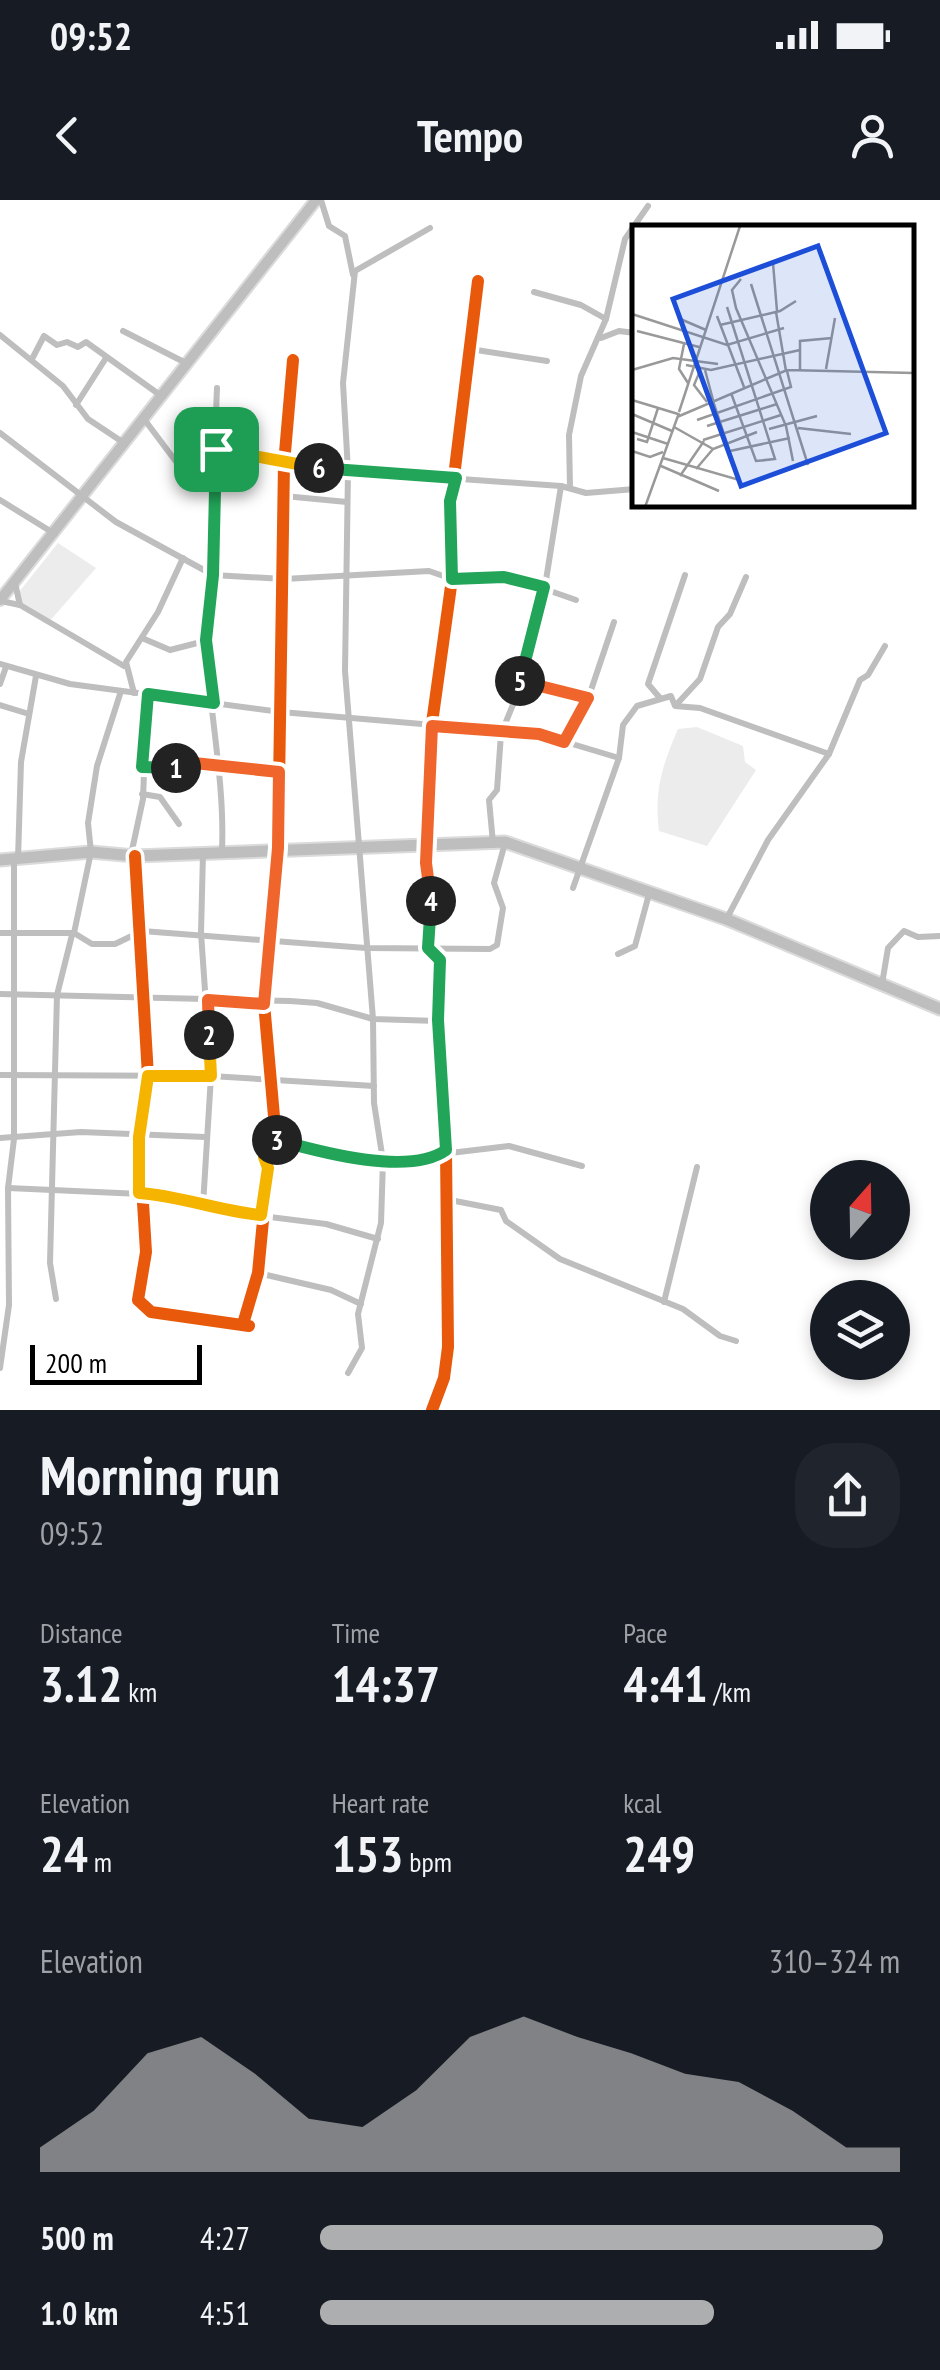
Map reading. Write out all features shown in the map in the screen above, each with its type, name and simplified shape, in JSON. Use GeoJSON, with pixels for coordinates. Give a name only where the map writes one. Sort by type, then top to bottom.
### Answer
{"type":"FeatureCollection","features":[{"type":"Feature","properties":{"kind":"highway"},"geometry":{"type":"LineString","coordinates":[[0,860],[92,852],[133,855],[358,844],[499,844],[581,867],[726,919],[940,1009]]}},
{"type":"Feature","properties":{"kind":"main road"},"geometry":{"type":"LineString","coordinates":[[0,601],[56,535],[186,362],[319,200]]}},
{"type":"Feature","properties":{"kind":"street"},"geometry":{"type":"LineString","coordinates":[[319,200],[329,226],[345,236],[353,276],[343,383],[348,471],[349,721],[373,1018],[374,1086],[383,1161],[378,1240],[358,1320],[362,1348],[348,1373]]}},
{"type":"Feature","properties":{"kind":"street"},"geometry":{"type":"LineString","coordinates":[[635,225],[648,206]]}},
{"type":"Feature","properties":{"kind":"street"},"geometry":{"type":"LineString","coordinates":[[353,276],[375,256],[403,247],[430,228]]}},
{"type":"Feature","properties":{"kind":"street"},"geometry":{"type":"LineString","coordinates":[[0,933],[73,934],[92,944],[115,944],[142,931],[366,948],[490,949],[497,945],[504,908],[494,883],[499,844],[490,800],[497,790],[501,734],[544,587],[565,487],[569,434],[580,376],[600,339],[625,239],[632,229]]}},
{"type":"Feature","properties":{"kind":"street"},"geometry":{"type":"LineString","coordinates":[[432,1410],[447,1363],[438,1020],[440,960],[428,948],[432,726],[452,579],[450,501],[456,478],[478,281]]}},
{"type":"Feature","properties":{"kind":"street"},"geometry":{"type":"LineString","coordinates":[[534,292],[581,305],[606,318]]}},
{"type":"Feature","properties":{"kind":"street"},"geometry":{"type":"LineString","coordinates":[[600,339],[619,330],[632,333]]}},
{"type":"Feature","properties":{"kind":"street"},"geometry":{"type":"LineString","coordinates":[[123,331],[186,362]]}},
{"type":"Feature","properties":{"kind":"street"},"geometry":{"type":"LineString","coordinates":[[0,335],[63,386],[76,406],[105,433],[124,443]]}},
{"type":"Feature","properties":{"kind":"street"},"geometry":{"type":"LineString","coordinates":[[32,359],[44,336],[57,345],[68,342],[78,348],[86,342],[105,352],[106,358],[76,406]]}},
{"type":"Feature","properties":{"kind":"street"},"geometry":{"type":"LineString","coordinates":[[470,350],[547,362]]}},
{"type":"Feature","properties":{"kind":"street"},"geometry":{"type":"LineString","coordinates":[[106,358],[160,396]]}},
{"type":"Feature","properties":{"kind":"street"},"geometry":{"type":"LineString","coordinates":[[148,694],[142,794],[133,855],[142,931],[141,1000],[148,1076],[139,1137],[139,1193],[146,1252],[140,1306],[151,1312],[249,1326],[244,1324],[258,1273],[268,1168],[264,1157],[276,1140],[264,1004],[278,848],[284,464],[294,360]]}},
{"type":"Feature","properties":{"kind":"street"},"geometry":{"type":"LineString","coordinates":[[216,388],[213,575],[206,640],[214,703],[214,764],[224,815],[222,850]]}},
{"type":"Feature","properties":{"kind":"street"},"geometry":{"type":"LineString","coordinates":[[144,418],[180,467],[216,482]]}},
{"type":"Feature","properties":{"kind":"street"},"geometry":{"type":"LineString","coordinates":[[0,433],[116,522],[213,575],[284,579],[414,570],[452,579],[504,577],[576,600]]}},
{"type":"Feature","properties":{"kind":"street"},"geometry":{"type":"LineString","coordinates":[[216,449],[284,464],[348,471],[510,486],[565,487],[602,494],[632,489]]}},
{"type":"Feature","properties":{"kind":"street"},"geometry":{"type":"LineString","coordinates":[[284,496],[348,502]]}},
{"type":"Feature","properties":{"kind":"street"},"geometry":{"type":"LineString","coordinates":[[0,500],[56,535]]}},
{"type":"Feature","properties":{"kind":"street"},"geometry":{"type":"LineString","coordinates":[[124,666],[183,558]]}},
{"type":"Feature","properties":{"kind":"street"},"geometry":{"type":"LineString","coordinates":[[660,698],[648,684],[685,575]]}},
{"type":"Feature","properties":{"kind":"street"},"geometry":{"type":"LineString","coordinates":[[675,706],[700,679],[718,627],[730,614],[746,577]]}},
{"type":"Feature","properties":{"kind":"street"},"geometry":{"type":"LineString","coordinates":[[15,583],[20,605]]}},
{"type":"Feature","properties":{"kind":"street"},"geometry":{"type":"LineString","coordinates":[[0,601],[20,605],[124,666],[134,692]]}},
{"type":"Feature","properties":{"kind":"street"},"geometry":{"type":"LineString","coordinates":[[564,742],[588,698],[614,622]]}},
{"type":"Feature","properties":{"kind":"street"},"geometry":{"type":"LineString","coordinates":[[142,638],[170,650],[206,640]]}},
{"type":"Feature","properties":{"kind":"street"},"geometry":{"type":"LineString","coordinates":[[726,919],[774,830],[829,754],[860,680],[868,675],[885,646]]}},
{"type":"Feature","properties":{"kind":"street"},"geometry":{"type":"LineString","coordinates":[[0,684],[3,666],[121,691],[349,721],[539,734],[618,758]]}},
{"type":"Feature","properties":{"kind":"street"},"geometry":{"type":"LineString","coordinates":[[0,1368],[9,1305],[16,859],[22,762],[36,676]]}},
{"type":"Feature","properties":{"kind":"street"},"geometry":{"type":"LineString","coordinates":[[519,680],[588,698]]}},
{"type":"Feature","properties":{"kind":"street"},"geometry":{"type":"LineString","coordinates":[[56,1299],[50,1263],[58,995],[92,852],[88,823],[97,766],[121,691]]}},
{"type":"Feature","properties":{"kind":"street"},"geometry":{"type":"LineString","coordinates":[[573,888],[630,712],[671,696],[675,706]]}},
{"type":"Feature","properties":{"kind":"street"},"geometry":{"type":"LineString","coordinates":[[0,705],[29,714]]}},
{"type":"Feature","properties":{"kind":"street"},"geometry":{"type":"LineString","coordinates":[[675,706],[700,708],[829,754]]}},
{"type":"Feature","properties":{"kind":"street"},"geometry":{"type":"LineString","coordinates":[[142,767],[214,764],[279,772]]}},
{"type":"Feature","properties":{"kind":"street"},"geometry":{"type":"LineString","coordinates":[[142,794],[160,797],[178,824]]}},
{"type":"Feature","properties":{"kind":"street"},"geometry":{"type":"LineString","coordinates":[[203,852],[201,933],[211,1076],[203,1204]]}},
{"type":"Feature","properties":{"kind":"street"},"geometry":{"type":"LineString","coordinates":[[618,954],[635,946],[649,893]]}},
{"type":"Feature","properties":{"kind":"street"},"geometry":{"type":"LineString","coordinates":[[350,947],[364,926]]}},
{"type":"Feature","properties":{"kind":"street"},"geometry":{"type":"LineString","coordinates":[[882,985],[888,948],[904,932],[918,937],[940,936]]}},
{"type":"Feature","properties":{"kind":"street"},"geometry":{"type":"LineString","coordinates":[[0,994],[317,1003],[373,1018],[438,1020]]}},
{"type":"Feature","properties":{"kind":"street"},"geometry":{"type":"LineString","coordinates":[[0,1074],[56,1078],[211,1076],[374,1086]]}},
{"type":"Feature","properties":{"kind":"street"},"geometry":{"type":"LineString","coordinates":[[0,1138],[112,1132],[139,1137],[205,1137]]}},
{"type":"Feature","properties":{"kind":"street"},"geometry":{"type":"LineString","coordinates":[[276,1140],[326,1153],[383,1161],[509,1146],[536,1150],[547,1158],[582,1166]]}},
{"type":"Feature","properties":{"kind":"street"},"geometry":{"type":"LineString","coordinates":[[664,1302],[697,1167]]}},
{"type":"Feature","properties":{"kind":"street"},"geometry":{"type":"LineString","coordinates":[[8,1188],[185,1196],[203,1204],[326,1224],[378,1240]]}},
{"type":"Feature","properties":{"kind":"street"},"geometry":{"type":"LineString","coordinates":[[445,1199],[502,1210],[506,1220],[560,1259],[664,1302],[736,1341]]}},
{"type":"Feature","properties":{"kind":"street"},"geometry":{"type":"LineString","coordinates":[[258,1273],[331,1290],[362,1304]]}},
{"type":"Feature","properties":{"kind":"shaded area"},"geometry":{"type":"Polygon","coordinates":[[[58,543],[96,568],[48,623],[21,604],[19,592],[58,543]]]}},
{"type":"Feature","properties":{"kind":"shaded area"},"geometry":{"type":"Polygon","coordinates":[[[697,727],[743,746],[745,762],[756,770],[707,846],[659,831],[658,803],[668,755],[678,729],[697,727]]]}},
{"type":"Feature","properties":{"kind":"cycle path"},"geometry":{"type":"LineString","coordinates":[[432,1410],[444,1378],[448,1347],[446,1150],[438,1021],[440,960],[428,948],[431,904],[426,863],[427,759],[452,579],[451,501],[478,281]]}},
{"type":"Feature","properties":{"kind":"cycle path"},"geometry":{"type":"LineString","coordinates":[[135,856],[148,1076],[139,1137],[146,1252],[138,1300],[151,1312],[249,1326],[243,1324],[258,1273],[268,1168],[264,1157],[276,1139],[264,1003],[278,848],[284,464],[293,360]]}},
{"type":"Feature","properties":{"kind":"route"},"geometry":{"type":"LineString","coordinates":[[216,449],[284,464],[456,478],[450,501],[452,579],[504,577],[544,587],[519,680],[588,698],[564,742],[539,734],[432,726],[427,760],[430,800],[426,863],[431,904],[428,948],[440,960],[438,1020],[446,1150],[442,1154],[383,1161],[326,1153],[276,1140],[264,1157],[268,1168],[261,1215],[222,1211],[185,1196],[139,1193],[139,1137],[148,1076],[211,1076],[208,1000],[264,1004],[278,848],[279,772],[194,763],[174,768],[142,767],[148,694],[214,703],[206,640],[213,575],[216,449]]}}]}
